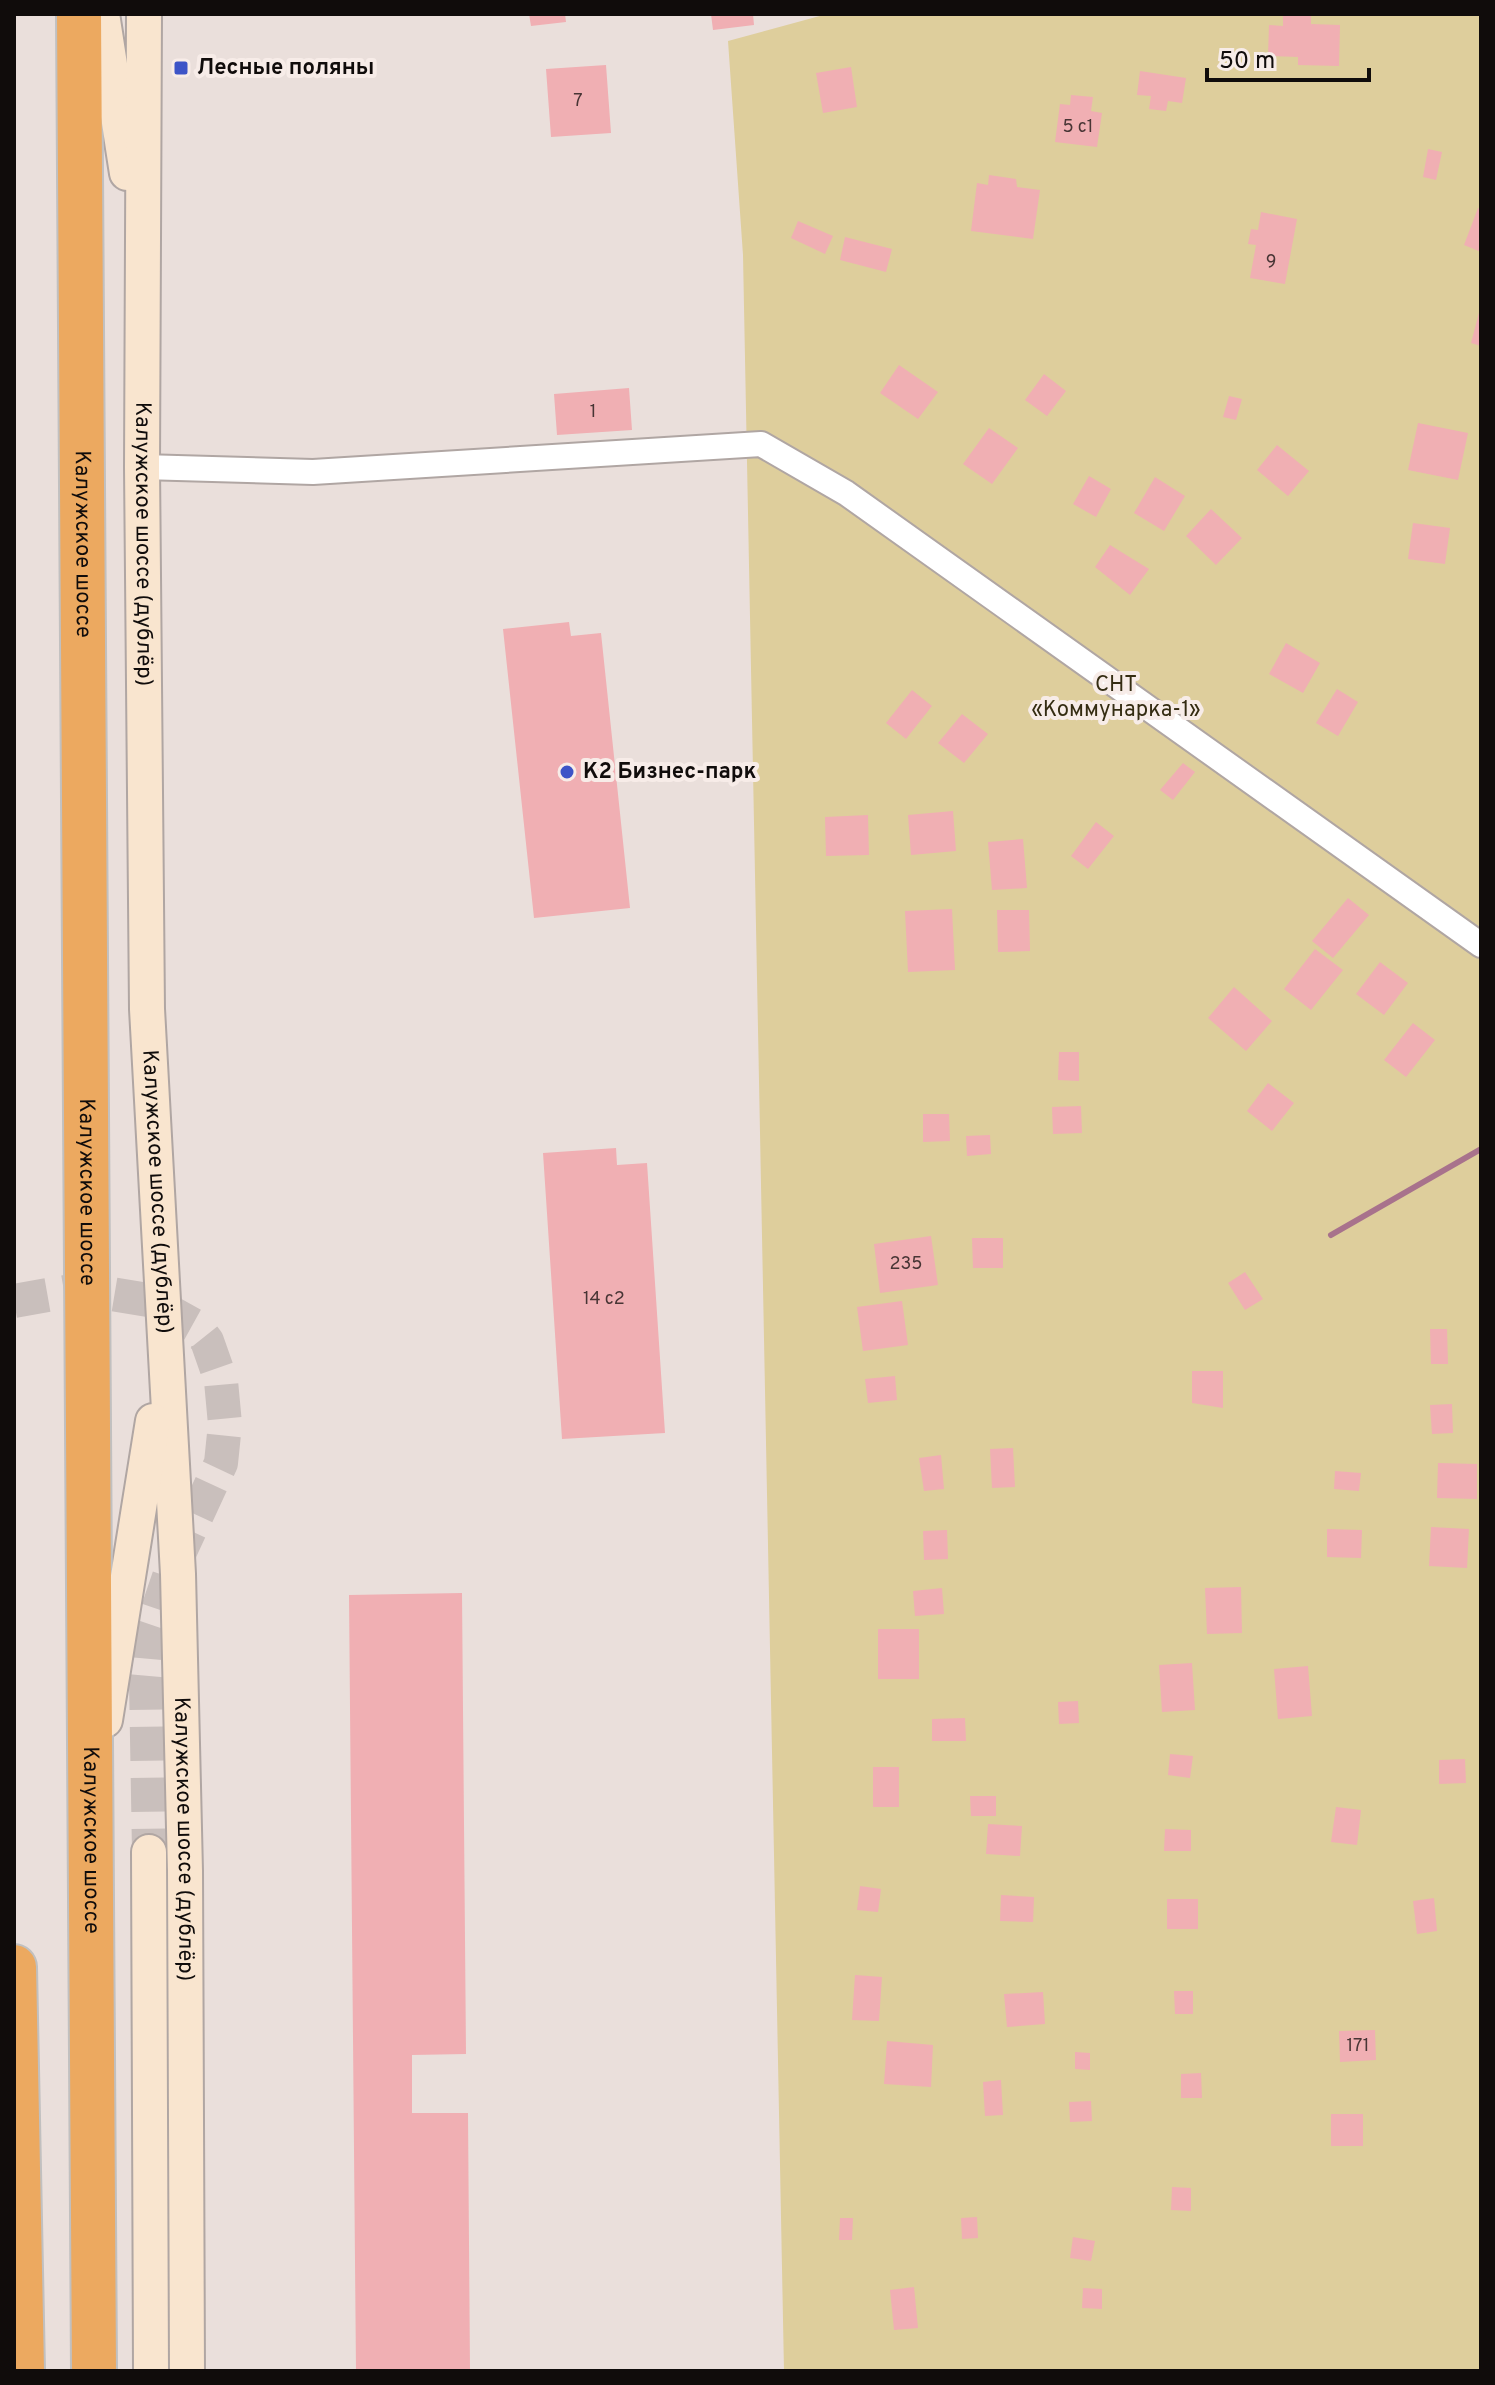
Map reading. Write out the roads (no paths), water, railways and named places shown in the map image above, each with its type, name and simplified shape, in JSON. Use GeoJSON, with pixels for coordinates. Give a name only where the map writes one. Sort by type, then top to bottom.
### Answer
{"type":"FeatureCollection","features":[{"type":"Feature","properties":{"kind":"highway","name":"Калужское шоссе"},"geometry":{"type":"LineString","coordinates":[[79,14],[94,2371]]}},
{"type":"Feature","properties":{"kind":"highway"},"geometry":{"type":"LineString","coordinates":[[14,1967],[22,2371]]}},
{"type":"Feature","properties":{"kind":"main road"},"geometry":{"type":"LineString","coordinates":[[102,14],[142,265]]}},
{"type":"Feature","properties":{"kind":"main road","name":"Калужское шоссе (дублёр)"},"geometry":{"type":"LineString","coordinates":[[144,14],[142,467],[147,1009],[178,1574],[185,1871],[187,2371]]}},
{"type":"Feature","properties":{"kind":"main road"},"geometry":{"type":"LineString","coordinates":[[90,1835],[119,1620],[145,1486],[163,1337]]}},
{"type":"Feature","properties":{"kind":"main road"},"geometry":{"type":"LineString","coordinates":[[149,1852],[151,2371]]}},
{"type":"Feature","properties":{"kind":"street"},"geometry":{"type":"LineString","coordinates":[[142,467],[313,472],[717,450],[761,444],[859,502],[1481,945]]}},
{"type":"Feature","properties":{"kind":"waterway"},"geometry":{"type":"LineString","coordinates":[[1331,1235],[1481,1149]]}},
{"type":"Feature","properties":{"kind":"tunnel"},"geometry":{"type":"LineString","coordinates":[[14,1301],[82,1289],[148,1300],[195,1326],[207,1341],[221,1381],[225,1424],[221,1463],[171,1571],[150,1633],[146,1681],[149,1852]]}},
{"type":"Feature","properties":{"kind":"place","name":"Лесные поляны"},"geometry":{"type":"Point","coordinates":[181,68]}},
{"type":"Feature","properties":{"kind":"place","name":"К2 Бизнес-парк"},"geometry":{"type":"Point","coordinates":[567,772]}},
{"type":"Feature","properties":{"kind":"park label","name":"СНТ «Коммунарка-1»"},"geometry":{"type":"Point","coordinates":[1116,698]}}]}
